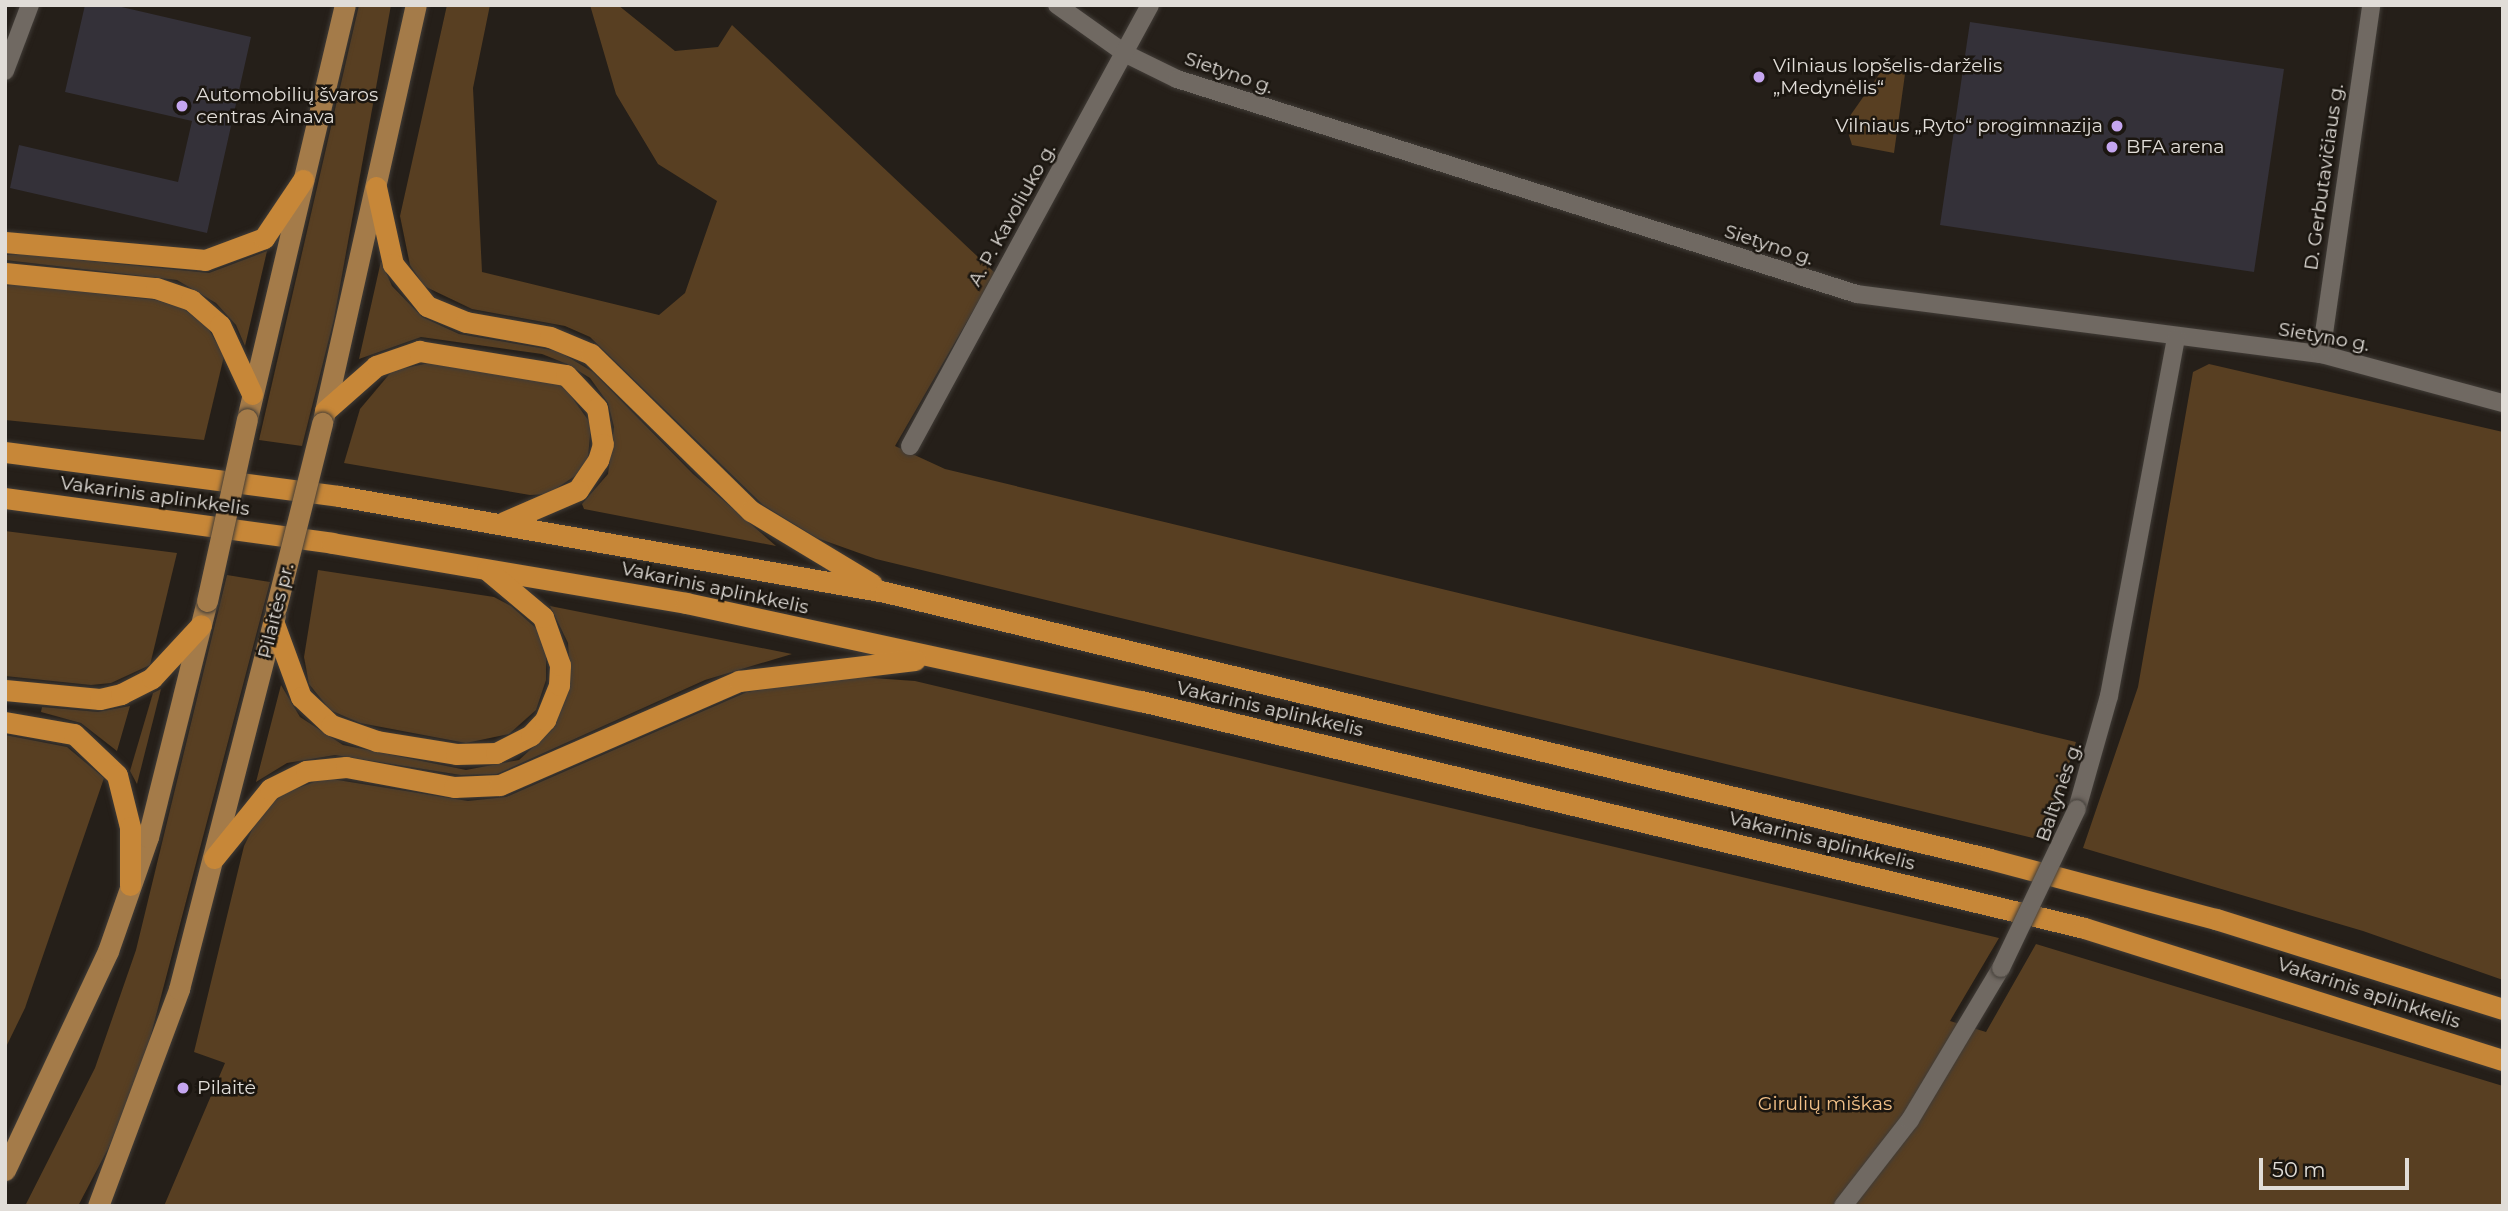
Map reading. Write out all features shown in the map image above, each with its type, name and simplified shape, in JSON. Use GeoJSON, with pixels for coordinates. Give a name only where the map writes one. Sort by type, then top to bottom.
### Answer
{"type":"FeatureCollection","features":[{"type":"Feature","properties":{"kind":"highway"},"geometry":{"type":"LineString","coordinates":[[5,242],[205,260],[264,238],[303,180]]}},
{"type":"Feature","properties":{"kind":"highway"},"geometry":{"type":"LineString","coordinates":[[376,187],[393,264],[427,306],[466,322],[550,337],[591,354],[751,511],[886,592]]}},
{"type":"Feature","properties":{"kind":"highway"},"geometry":{"type":"LineString","coordinates":[[5,273],[156,288],[191,300],[220,325],[253,394]]}},
{"type":"Feature","properties":{"kind":"highway"},"geometry":{"type":"LineString","coordinates":[[323,417],[376,366],[419,351],[566,375],[597,408],[603,444],[598,460],[578,490],[503,522]]}},
{"type":"Feature","properties":{"kind":"highway"},"geometry":{"type":"LineString","coordinates":[[5,443],[14,453]]}},
{"type":"Feature","properties":{"kind":"highway","name":"Vakarinis aplinkkelis"},"geometry":{"type":"LineString","coordinates":[[14,453],[503,522],[886,592],[1990,859],[2216,919],[2503,1009]]}},
{"type":"Feature","properties":{"kind":"highway","name":"Vakarinis aplinkkelis"},"geometry":{"type":"LineString","coordinates":[[5,498],[483,567],[686,603],[1141,701],[2084,928],[2503,1060]]}},
{"type":"Feature","properties":{"kind":"highway"},"geometry":{"type":"LineString","coordinates":[[275,615],[301,697],[331,725],[377,741],[456,754],[496,753],[531,735],[545,720],[559,685],[560,665],[543,617],[483,567]]}},
{"type":"Feature","properties":{"kind":"highway"},"geometry":{"type":"LineString","coordinates":[[5,690],[100,699],[121,694],[152,678],[201,625]]}},
{"type":"Feature","properties":{"kind":"highway"},"geometry":{"type":"LineString","coordinates":[[214,858],[270,789],[306,771],[346,767],[454,787],[500,785],[739,681],[936,658]]}},
{"type":"Feature","properties":{"kind":"highway"},"geometry":{"type":"LineString","coordinates":[[5,722],[74,734],[117,775],[130,827],[130,885]]}},
{"type":"Feature","properties":{"kind":"main road"},"geometry":{"type":"LineString","coordinates":[[5,1170],[89,1000],[155,811],[207,601],[345,5]]}},
{"type":"Feature","properties":{"kind":"main road","name":"Pilaitės pr."},"geometry":{"type":"LineString","coordinates":[[98,1206],[163,1040],[214,858],[323,417],[416,5]]}},
{"type":"Feature","properties":{"kind":"street"},"geometry":{"type":"LineString","coordinates":[[5,71],[30,5]]}},
{"type":"Feature","properties":{"kind":"street","name":"Sietyno g."},"geometry":{"type":"LineString","coordinates":[[1057,5],[1126,54],[1225,95],[1844,291],[1918,306],[2321,354],[2503,403]]}},
{"type":"Feature","properties":{"kind":"street","name":"A. P. Kavoliuko g."},"geometry":{"type":"LineString","coordinates":[[910,446],[1126,54],[1150,5]]}},
{"type":"Feature","properties":{"kind":"street","name":"D. Gerbutavičiaus g."},"geometry":{"type":"LineString","coordinates":[[2321,354],[2371,5]]}},
{"type":"Feature","properties":{"kind":"street","name":"Baltynės g."},"geometry":{"type":"LineString","coordinates":[[1843,1206],[1910,1120],[2001,968],[2077,809],[2112,684],[2176,338]]}},
{"type":"Feature","properties":{"kind":"green space"},"geometry":{"type":"Polygon","coordinates":[[[359,5],[391,5],[334,319],[302,446],[259,440],[359,5]]]}},
{"type":"Feature","properties":{"kind":"green space"},"geometry":{"type":"Polygon","coordinates":[[[447,5],[490,5],[473,88],[482,272],[659,315],[685,293],[717,201],[658,164],[616,94],[590,5],[618,5],[675,51],[718,47],[732,25],[995,273],[895,446],[945,469],[2076,742],[2045,841],[876,559],[817,538],[763,505],[590,337],[565,326],[472,309],[424,286],[410,265],[400,216],[447,5]]]}},
{"type":"Feature","properties":{"kind":"green space"},"geometry":{"type":"Polygon","coordinates":[[[1887,63],[1906,67],[1894,153],[1852,145],[1845,123],[1887,63]]]}},
{"type":"Feature","properties":{"kind":"green space"},"geometry":{"type":"Polygon","coordinates":[[[267,251],[245,346],[236,325],[216,303],[177,280],[5,260],[5,255],[20,254],[209,273],[267,251]]]}},
{"type":"Feature","properties":{"kind":"green space"},"geometry":{"type":"Polygon","coordinates":[[[381,261],[392,286],[422,317],[459,334],[558,351],[593,372],[693,474],[776,546],[584,509],[582,504],[608,474],[614,427],[608,403],[590,378],[567,364],[542,354],[421,337],[359,359],[381,261]]]}},
{"type":"Feature","properties":{"kind":"green space"},"geometry":{"type":"Polygon","coordinates":[[[15,284],[156,300],[184,309],[208,328],[224,356],[204,440],[5,420],[5,286],[15,284]]]}},
{"type":"Feature","properties":{"kind":"green space"},"geometry":{"type":"Polygon","coordinates":[[[438,361],[563,385],[591,424],[588,457],[578,474],[548,494],[530,495],[344,463],[360,409],[392,371],[438,361]]]}},
{"type":"Feature","properties":{"kind":"green space"},"geometry":{"type":"Polygon","coordinates":[[[2209,364],[2503,432],[2503,980],[2363,931],[2083,848],[2138,687],[2193,372],[2209,364]]]}},
{"type":"Feature","properties":{"kind":"green space"},"geometry":{"type":"Polygon","coordinates":[[[5,531],[177,553],[150,665],[111,683],[91,685],[5,676],[5,531]]]}},
{"type":"Feature","properties":{"kind":"green space"},"geometry":{"type":"Polygon","coordinates":[[[318,570],[494,597],[511,606],[537,629],[546,650],[546,680],[536,710],[509,734],[466,743],[360,723],[330,710],[309,684],[304,657],[318,570]]]}},
{"type":"Feature","properties":{"kind":"green space"},"geometry":{"type":"Polygon","coordinates":[[[227,575],[270,582],[148,1046],[110,1145],[78,1206],[25,1206],[95,1068],[136,950],[227,575]]]}},
{"type":"Feature","properties":{"kind":"green space"},"geometry":{"type":"Polygon","coordinates":[[[550,606],[792,654],[705,680],[497,774],[461,775],[335,755],[287,763],[256,782],[281,685],[300,717],[343,745],[466,770],[519,760],[553,729],[571,685],[568,643],[550,606]]]}},
{"type":"Feature","properties":{"kind":"green space","name":"Girulių miškas"},"geometry":{"type":"Polygon","coordinates":[[[845,676],[915,681],[1999,938],[1950,1021],[1986,1032],[2036,944],[2503,1086],[2503,1206],[164,1206],[225,1063],[194,1052],[244,846],[261,812],[282,794],[325,778],[468,801],[506,797],[747,692],[845,676]]]}},
{"type":"Feature","properties":{"kind":"green space"},"geometry":{"type":"Polygon","coordinates":[[[161,689],[137,784],[130,771],[153,693],[161,689]]]}},
{"type":"Feature","properties":{"kind":"green space"},"geometry":{"type":"Polygon","coordinates":[[[130,706],[117,751],[81,723],[41,712],[42,707],[98,712],[130,706]]]}},
{"type":"Feature","properties":{"kind":"green space"},"geometry":{"type":"Polygon","coordinates":[[[5,735],[67,747],[104,778],[25,1008],[5,1049],[5,735]]]}},
{"type":"Feature","properties":{"kind":"building","name":"Automobilių švaros centras Ainava"},"geometry":{"type":"Polygon","coordinates":[[[85,5],[113,5],[251,37],[207,233],[10,188],[19,145],[178,182],[192,121],[65,92],[85,5]]]}},
{"type":"Feature","properties":{"kind":"building","name":"Vilniaus „Ryto“ progimnazija"},"geometry":{"type":"Polygon","coordinates":[[[1970,22],[2284,69],[2254,272],[1940,225],[1970,22]]]}},
{"type":"Feature","properties":{"kind":"place","name":"Vilniaus lopšelis-darželis „Medynėlis“"},"geometry":{"type":"Point","coordinates":[1759,77]}},
{"type":"Feature","properties":{"kind":"place","name":"Automobilių švaros centras Ainava"},"geometry":{"type":"Point","coordinates":[182,106]}},
{"type":"Feature","properties":{"kind":"place","name":"Vilniaus „Ryto“ progimnazija"},"geometry":{"type":"Point","coordinates":[2117,126]}},
{"type":"Feature","properties":{"kind":"place","name":"BFA arena"},"geometry":{"type":"Point","coordinates":[2112,147]}},
{"type":"Feature","properties":{"kind":"place","name":"Pilaitė"},"geometry":{"type":"Point","coordinates":[183,1088]}}]}
